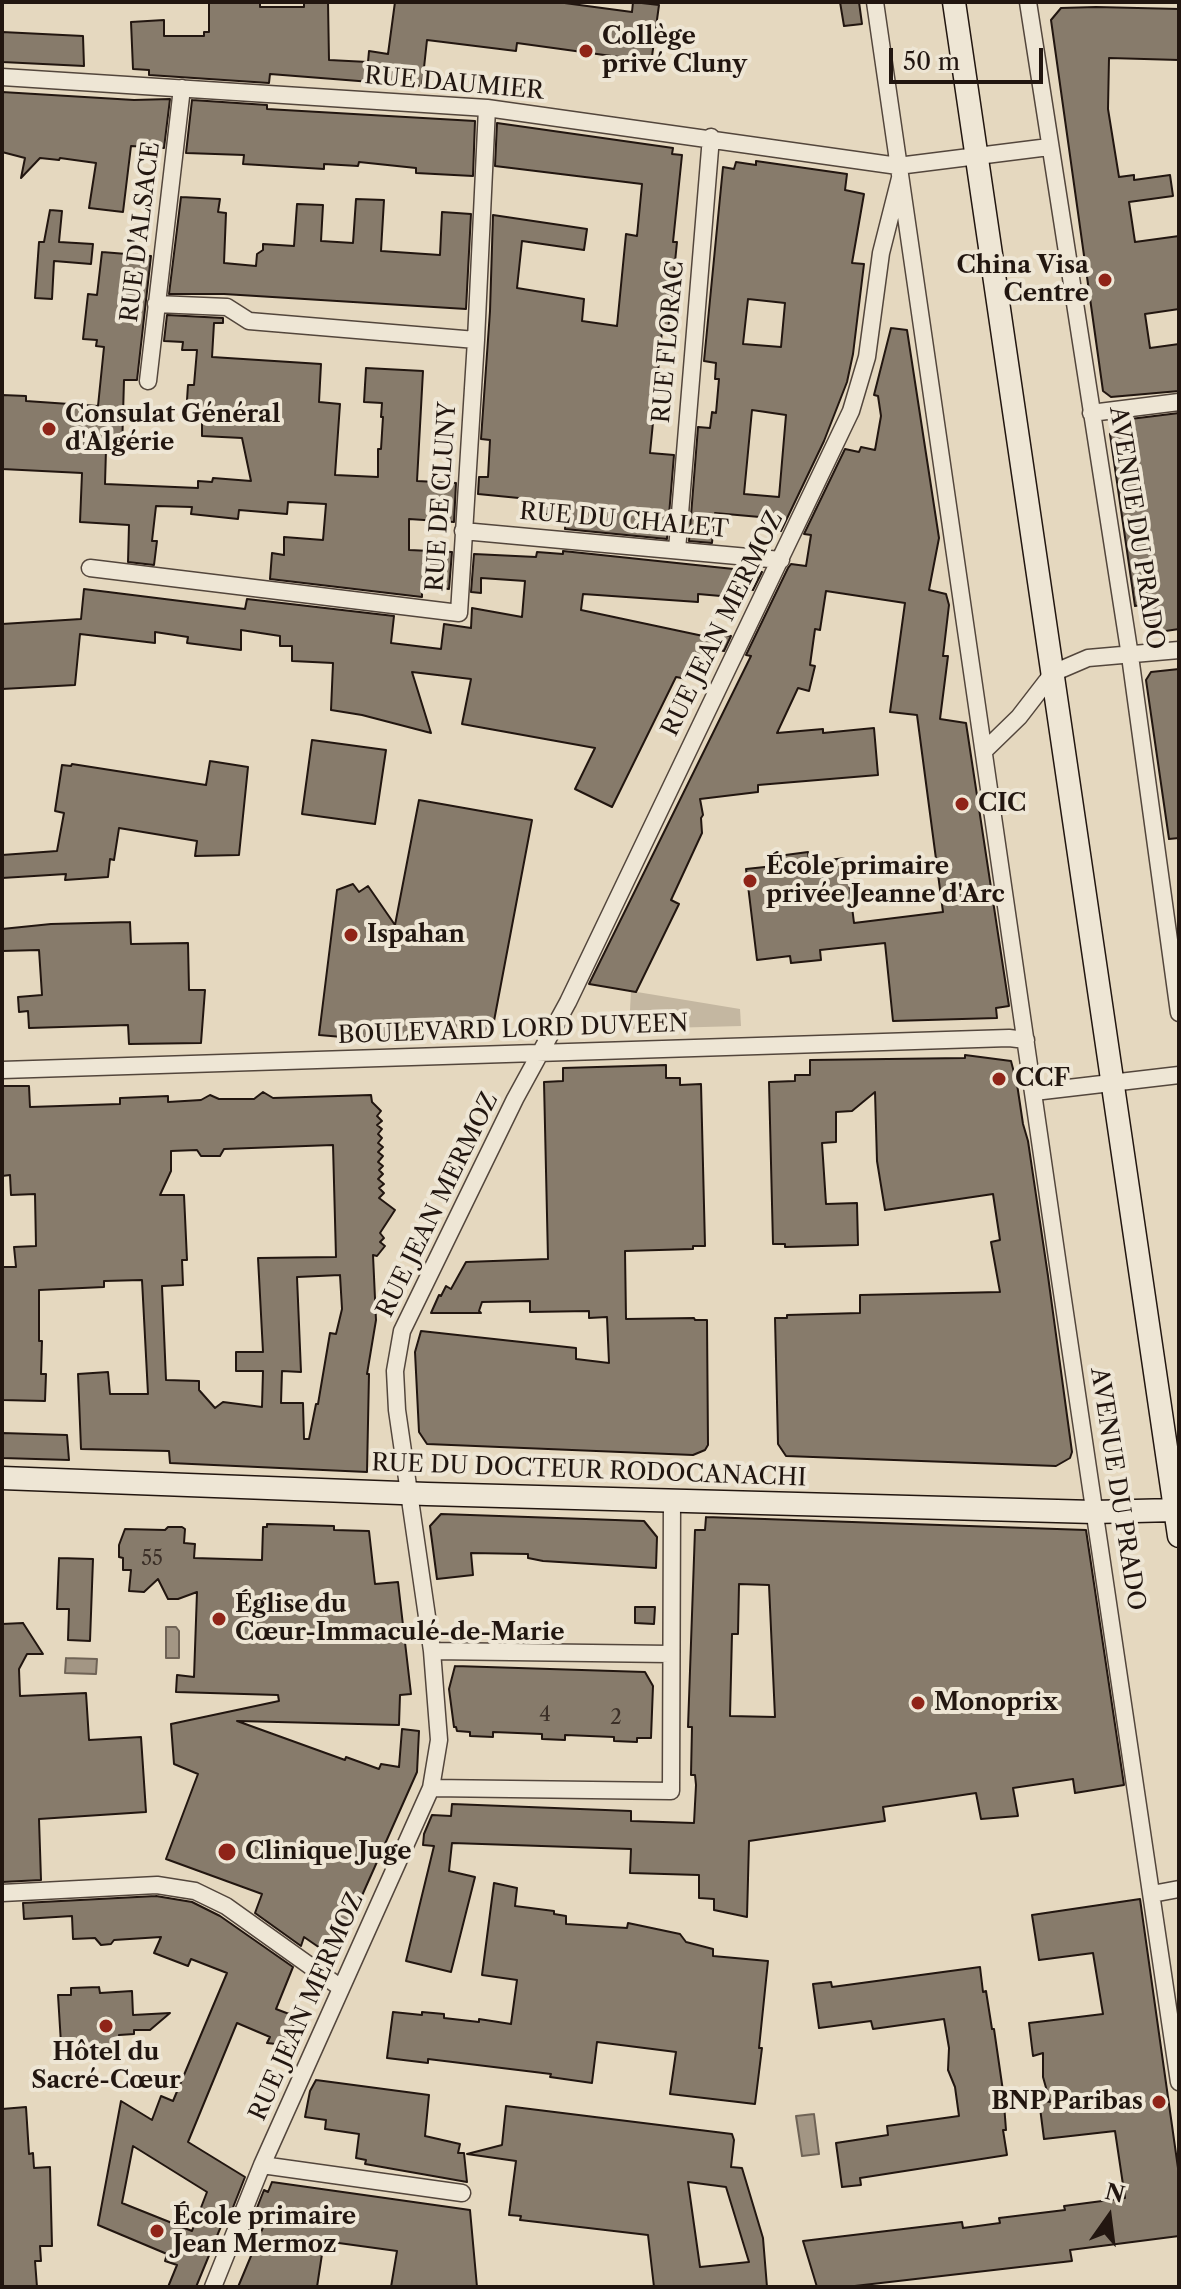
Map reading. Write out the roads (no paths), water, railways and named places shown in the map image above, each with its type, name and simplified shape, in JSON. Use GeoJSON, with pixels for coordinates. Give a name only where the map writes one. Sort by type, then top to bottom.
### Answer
{"type":"FeatureCollection","features":[{"type":"Feature","properties":{"kind":"main road"},"geometry":{"type":"LineString","coordinates":[[954,2],[1179,1536]]}},
{"type":"Feature","properties":{"kind":"main road","name":"RUE DU DOCTEUR RODOCANACHI"},"geometry":{"type":"LineString","coordinates":[[2,1478],[1094,1512],[1177,1510]]}},
{"type":"Feature","properties":{"kind":"street","name":"AVENUE DU PRADO"},"geometry":{"type":"LineString","coordinates":[[875,2],[1179,2082]]}},
{"type":"Feature","properties":{"kind":"street","name":"AVENUE DU PRADO"},"geometry":{"type":"LineString","coordinates":[[1028,2],[1175,942],[1179,1013]]}},
{"type":"Feature","properties":{"kind":"street","name":"RUE DAUMIER"},"geometry":{"type":"LineString","coordinates":[[2,77],[487,108],[711,137],[899,172]]}},
{"type":"Feature","properties":{"kind":"street","name":"RUE D'ALSACE"},"geometry":{"type":"LineString","coordinates":[[148,381],[182,88]]}},
{"type":"Feature","properties":{"kind":"street","name":"RUE DE CLUNY"},"geometry":{"type":"LineString","coordinates":[[90,568],[459,613],[487,108]]}},
{"type":"Feature","properties":{"kind":"street","name":"RUE FLORAC"},"geometry":{"type":"LineString","coordinates":[[677,550],[711,137]]}},
{"type":"Feature","properties":{"kind":"street"},"geometry":{"type":"LineString","coordinates":[[899,172],[976,155],[1049,147]]}},
{"type":"Feature","properties":{"kind":"street","name":"RUE JEAN MERMOZ"},"geometry":{"type":"LineString","coordinates":[[213,2287],[262,2165],[431,1788],[439,1740],[432,1651],[397,1410],[395,1371],[402,1331],[540,1052],[568,1002],[851,411],[867,357],[881,253],[899,172]]}},
{"type":"Feature","properties":{"kind":"street"},"geometry":{"type":"LineString","coordinates":[[156,304],[227,307],[249,321],[476,340]]}},
{"type":"Feature","properties":{"kind":"street"},"geometry":{"type":"LineString","coordinates":[[1091,413],[1179,402]]}},
{"type":"Feature","properties":{"kind":"street","name":"RUE DU CHALET"},"geometry":{"type":"LineString","coordinates":[[463,531],[781,560]]}},
{"type":"Feature","properties":{"kind":"street"},"geometry":{"type":"LineString","coordinates":[[984,751],[1019,717],[1053,673],[1088,658],[1179,650]]}},
{"type":"Feature","properties":{"kind":"street","name":"BOULEVARD LORD DUVEEN"},"geometry":{"type":"LineString","coordinates":[[2,1070],[1009,1038],[1026,1040]]}},
{"type":"Feature","properties":{"kind":"street"},"geometry":{"type":"LineString","coordinates":[[1034,1092],[1179,1075]]}},
{"type":"Feature","properties":{"kind":"street"},"geometry":{"type":"LineString","coordinates":[[431,1788],[671,1791],[672,1499]]}},
{"type":"Feature","properties":{"kind":"street"},"geometry":{"type":"LineString","coordinates":[[432,1651],[670,1654]]}},
{"type":"Feature","properties":{"kind":"street"},"geometry":{"type":"LineString","coordinates":[[2,1893],[157,1885],[195,1891],[226,1906],[341,1988]]}},
{"type":"Feature","properties":{"kind":"street"},"geometry":{"type":"LineString","coordinates":[[1152,1894],[1179,1889]]}},
{"type":"Feature","properties":{"kind":"street"},"geometry":{"type":"LineString","coordinates":[[262,2165],[462,2193]]}},
{"type":"Feature","properties":{"kind":"place","name":"Collège privé Cluny"},"geometry":{"type":"Point","coordinates":[586,51]}},
{"type":"Feature","properties":{"kind":"place","name":"China Visa Centre"},"geometry":{"type":"Point","coordinates":[1105,280]}},
{"type":"Feature","properties":{"kind":"place","name":"Consulat Général d'Algérie"},"geometry":{"type":"Point","coordinates":[49,429]}},
{"type":"Feature","properties":{"kind":"place","name":"CIC"},"geometry":{"type":"Point","coordinates":[962,804]}},
{"type":"Feature","properties":{"kind":"place","name":"École primaire privée Jeanne d'Arc"},"geometry":{"type":"Point","coordinates":[750,881]}},
{"type":"Feature","properties":{"kind":"place","name":"Ispahan"},"geometry":{"type":"Point","coordinates":[351,935]}},
{"type":"Feature","properties":{"kind":"place","name":"CCF"},"geometry":{"type":"Point","coordinates":[999,1079]}},
{"type":"Feature","properties":{"kind":"place","name":"Église du Cœur-Immaculé-de-Marie"},"geometry":{"type":"Point","coordinates":[219,1619]}},
{"type":"Feature","properties":{"kind":"place","name":"Monoprix"},"geometry":{"type":"Point","coordinates":[918,1703]}},
{"type":"Feature","properties":{"kind":"place","name":"Clinique Juge"},"geometry":{"type":"Point","coordinates":[227,1852]}},
{"type":"Feature","properties":{"kind":"place","name":"Hôtel du Sacré-Cœur"},"geometry":{"type":"Point","coordinates":[106,2026]}},
{"type":"Feature","properties":{"kind":"place","name":"BNP Paribas"},"geometry":{"type":"Point","coordinates":[1159,2102]}},
{"type":"Feature","properties":{"kind":"place","name":"École primaire Jean Mermoz"},"geometry":{"type":"Point","coordinates":[157,2231]}}]}
